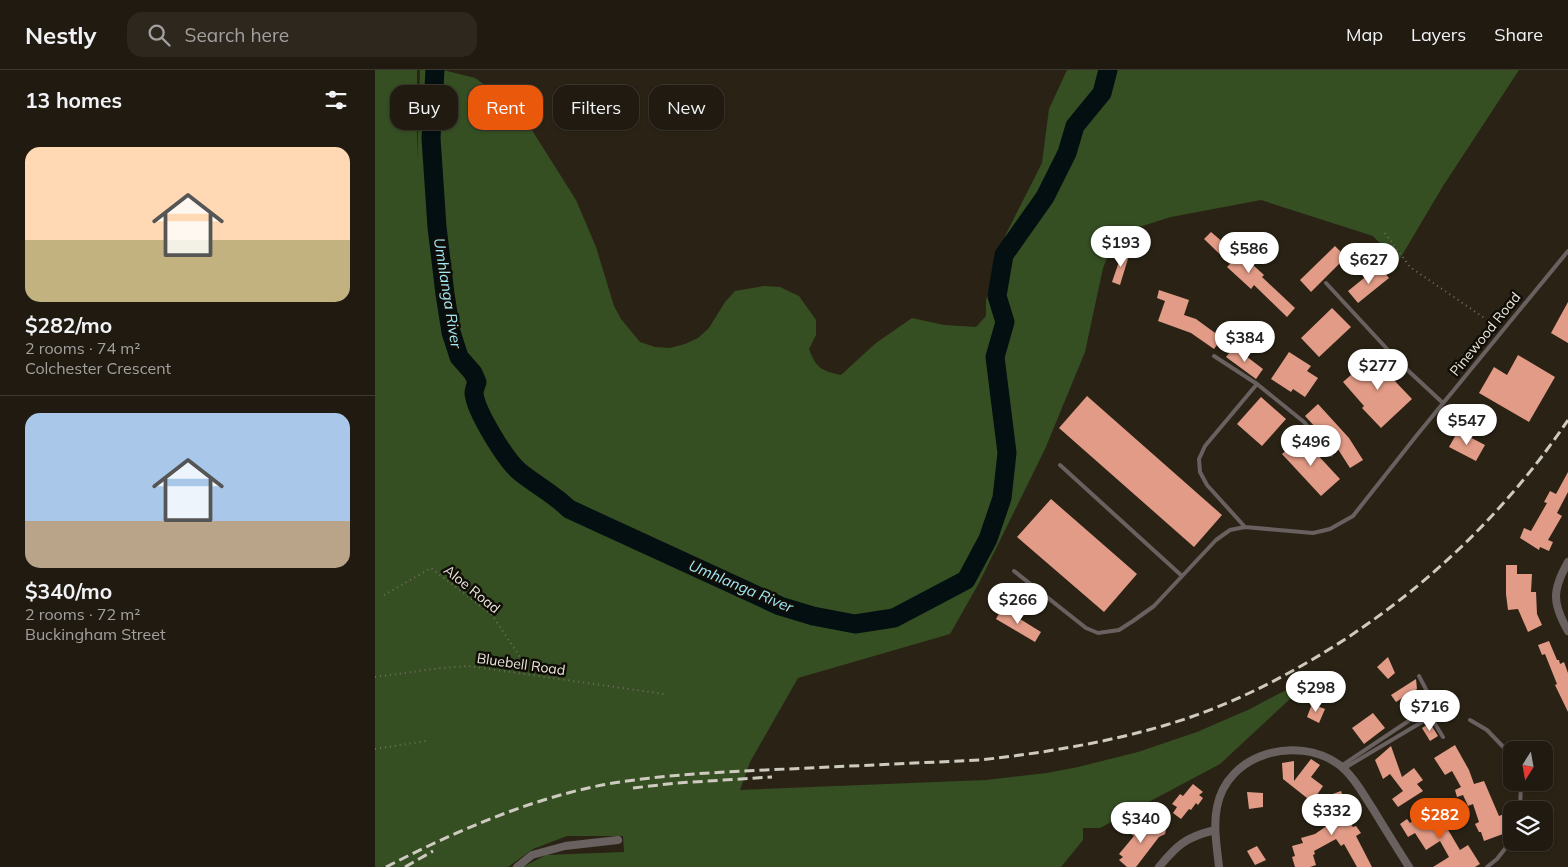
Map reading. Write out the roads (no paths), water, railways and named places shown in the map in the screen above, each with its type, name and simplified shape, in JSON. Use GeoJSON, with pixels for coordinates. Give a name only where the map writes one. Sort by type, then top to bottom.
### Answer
{"type":"FeatureCollection","features":[{"type":"Feature","properties":{"kind":"street"},"geometry":{"type":"LineString","coordinates":[[1568,562],[1557,586],[1555,599],[1568,631]]}},
{"type":"Feature","properties":{"kind":"street"},"geometry":{"type":"LineString","coordinates":[[1219,867],[1215,830],[1217,805],[1226,785],[1234,774],[1250,760],[1273,751],[1302,750],[1323,755],[1342,768],[1357,784],[1409,867]]}},
{"type":"Feature","properties":{"kind":"street"},"geometry":{"type":"LineString","coordinates":[[1159,867],[1184,841],[1198,834],[1215,830]]}},
{"type":"Feature","properties":{"kind":"street"},"geometry":{"type":"LineString","coordinates":[[517,867],[532,855],[565,846],[618,840]]}},
{"type":"Feature","properties":{"kind":"lane","name":"Pinewood Road"},"geometry":{"type":"LineString","coordinates":[[1014,572],[1086,628],[1098,633],[1119,630],[1154,606],[1216,540],[1230,530],[1245,527],[1313,532],[1330,529],[1353,516],[1568,251]]}},
{"type":"Feature","properties":{"kind":"lane"},"geometry":{"type":"LineString","coordinates":[[1326,283],[1401,364],[1443,403]]}},
{"type":"Feature","properties":{"kind":"lane"},"geometry":{"type":"LineString","coordinates":[[1214,356],[1257,384],[1304,422],[1331,455]]}},
{"type":"Feature","properties":{"kind":"lane"},"geometry":{"type":"LineString","coordinates":[[1245,527],[1207,485],[1200,472],[1199,459],[1205,446],[1257,384]]}},
{"type":"Feature","properties":{"kind":"lane"},"geometry":{"type":"LineString","coordinates":[[1060,465],[1182,576]]}},
{"type":"Feature","properties":{"kind":"lane"},"geometry":{"type":"LineString","coordinates":[[1342,768],[1410,720],[1413,711],[1430,697],[1419,676]]}},
{"type":"Feature","properties":{"kind":"lane"},"geometry":{"type":"LineString","coordinates":[[1342,768],[1427,719],[1432,719],[1443,737]]}},
{"type":"Feature","properties":{"kind":"lane"},"geometry":{"type":"LineString","coordinates":[[1470,720],[1487,730],[1503,747]]}},
{"type":"Feature","properties":{"kind":"lane"},"geometry":{"type":"LineString","coordinates":[[1487,867],[1503,851]]}},
{"type":"Feature","properties":{"kind":"waterway","name":"Umhlanga River"},"geometry":{"type":"LineString","coordinates":[[435,70],[431,138],[437,227],[451,332],[459,357],[473,373],[477,382],[474,393],[485,423],[507,457],[520,472],[569,509],[780,606],[813,616],[855,624],[894,618],[966,580],[988,539],[1002,498],[1007,453],[995,357],[1005,322],[997,296],[1004,255],[1045,197],[1067,153],[1075,126],[1102,93],[1108,70]]}},
{"type":"Feature","properties":{"kind":"railway"},"geometry":{"type":"LineString","coordinates":[[386,867],[491,818],[546,799],[602,785],[694,774],[980,760],[1004,757],[1074,747],[1120,737],[1166,725],[1215,708],[1294,670],[1334,646],[1411,592],[1480,529],[1541,458],[1568,420]]}},
{"type":"Feature","properties":{"kind":"railway"},"geometry":{"type":"LineString","coordinates":[[633,788],[677,783],[772,777]]}},
{"type":"Feature","properties":{"kind":"railway"},"geometry":{"type":"LineString","coordinates":[[405,867],[433,851]]}}]}
